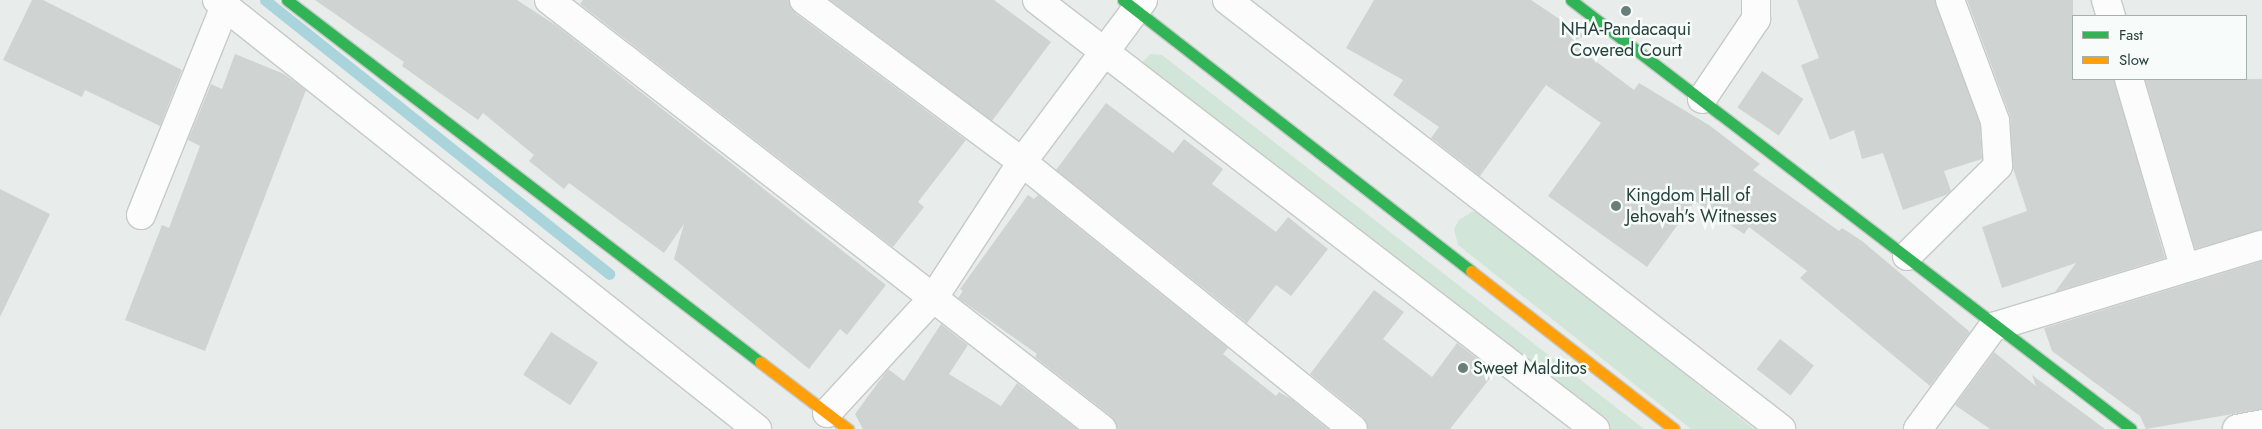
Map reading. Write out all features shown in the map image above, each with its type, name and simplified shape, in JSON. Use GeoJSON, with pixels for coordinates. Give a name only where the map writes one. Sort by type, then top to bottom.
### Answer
{"type":"FeatureCollection","features":[{"type":"Feature","properties":{"kind":"street"},"geometry":{"type":"LineString","coordinates":[[287,0],[837,421],[934,298],[1022,162],[1134,3],[1674,429]]}},
{"type":"Feature","properties":{"kind":"street"},"geometry":{"type":"LineString","coordinates":[[549,0],[1102,429]]}},
{"type":"Feature","properties":{"kind":"street"},"geometry":{"type":"LineString","coordinates":[[804,0],[1022,162],[1353,429]]}},
{"type":"Feature","properties":{"kind":"street"},"geometry":{"type":"LineString","coordinates":[[1037,0],[1595,429]]}},
{"type":"Feature","properties":{"kind":"street"},"geometry":{"type":"LineString","coordinates":[[1227,0],[1782,429]]}},
{"type":"Feature","properties":{"kind":"street"},"geometry":{"type":"LineString","coordinates":[[1571,0],[1907,256],[1993,327],[2131,429]]}},
{"type":"Feature","properties":{"kind":"street"},"geometry":{"type":"LineString","coordinates":[[1702,99],[1756,19],[1756,0]]}},
{"type":"Feature","properties":{"kind":"street"},"geometry":{"type":"LineString","coordinates":[[1907,256],[1998,166],[1995,121],[1950,0]]}},
{"type":"Feature","properties":{"kind":"street"},"geometry":{"type":"LineString","coordinates":[[2106,0],[2111,15]]}},
{"type":"Feature","properties":{"kind":"street"},"geometry":{"type":"LineString","coordinates":[[141,215],[221,3],[757,429]]}},
{"type":"Feature","properties":{"kind":"street"},"geometry":{"type":"LineString","coordinates":[[2130,80],[2184,266]]}},
{"type":"Feature","properties":{"kind":"street"},"geometry":{"type":"LineString","coordinates":[[1918,429],[1993,327],[2184,266],[2262,245]]}},
{"type":"Feature","properties":{"kind":"street"},"geometry":{"type":"LineString","coordinates":[[2237,429],[2262,424]]}},
{"type":"Feature","properties":{"kind":"green space"},"geometry":{"type":"Polygon","coordinates":[[[1150,54],[1162,55],[1644,429],[1605,429],[1138,67],[1150,54]]]}},
{"type":"Feature","properties":{"kind":"green space"},"geometry":{"type":"Polygon","coordinates":[[[1473,211],[1494,222],[1754,429],[1691,429],[1458,245],[1454,229],[1459,220],[1473,211]]]}},
{"type":"Feature","properties":{"kind":"building"},"geometry":{"type":"Polygon","coordinates":[[[32,0],[43,0],[182,70],[160,126],[85,90],[82,97],[3,60],[32,0]]]}},
{"type":"Feature","properties":{"kind":"building"},"geometry":{"type":"Polygon","coordinates":[[[315,0],[517,0],[557,26],[886,285],[847,335],[840,329],[809,369],[674,259],[684,224],[664,253],[569,183],[564,189],[529,161],[534,155],[483,113],[478,120],[402,66],[404,62],[315,0]]]}},
{"type":"Feature","properties":{"kind":"building"},"geometry":{"type":"Polygon","coordinates":[[[583,0],[789,0],[795,13],[966,140],[918,202],[924,207],[893,247],[580,4],[583,0]]]}},
{"type":"Feature","properties":{"kind":"building"},"geometry":{"type":"Polygon","coordinates":[[[830,0],[994,0],[1051,42],[992,121],[830,0]]]}},
{"type":"Feature","properties":{"kind":"building"},"geometry":{"type":"Polygon","coordinates":[[[1374,0],[1531,0],[1585,36],[1570,42],[1634,90],[1639,83],[1709,125],[1760,164],[1753,170],[1839,231],[1842,228],[1862,241],[1970,332],[1930,386],[1800,278],[1807,271],[1749,227],[1744,234],[1695,201],[1647,267],[1548,196],[1601,123],[1546,85],[1480,176],[1431,138],[1439,127],[1393,95],[1403,80],[1346,48],[1374,0]]]}},
{"type":"Feature","properties":{"kind":"building"},"geometry":{"type":"Polygon","coordinates":[[[1797,0],[1935,0],[1980,124],[1982,159],[1944,171],[1951,191],[1946,195],[1903,210],[1883,153],[1862,159],[1854,130],[1830,140],[1801,65],[1819,58],[1797,0]]]}},
{"type":"Feature","properties":{"kind":"building"},"geometry":{"type":"Polygon","coordinates":[[[1967,0],[2073,0],[2072,80],[2114,80],[2165,258],[2055,292],[2076,263],[2002,288],[1982,227],[2027,211],[2013,168],[2010,116],[1967,0]]]}},
{"type":"Feature","properties":{"kind":"building"},"geometry":{"type":"Polygon","coordinates":[[[235,54],[284,74],[306,90],[205,351],[125,320],[162,225],[169,228],[200,146],[188,140],[211,84],[222,89],[235,54]]]}},
{"type":"Feature","properties":{"kind":"building"},"geometry":{"type":"Polygon","coordinates":[[[1762,71],[1803,99],[1779,135],[1737,107],[1762,71]]]}},
{"type":"Feature","properties":{"kind":"building"},"geometry":{"type":"Polygon","coordinates":[[[2262,79],[2262,230],[2195,249],[2145,80],[2262,79]]]}},
{"type":"Feature","properties":{"kind":"building"},"geometry":{"type":"Polygon","coordinates":[[[1106,103],[1173,153],[1184,139],[1223,169],[1212,184],[1276,232],[1288,217],[1328,249],[1291,296],[1276,285],[1247,323],[1056,170],[1106,103]]]}},
{"type":"Feature","properties":{"kind":"building"},"geometry":{"type":"Polygon","coordinates":[[[0,189],[50,214],[0,317],[0,189]]]}},
{"type":"Feature","properties":{"kind":"building"},"geometry":{"type":"Polygon","coordinates":[[[1028,195],[1034,199],[1038,195],[1228,348],[1223,354],[1276,396],[1279,392],[1291,399],[1328,429],[1117,429],[1112,417],[1035,357],[1037,354],[958,298],[963,291],[960,289],[1028,195]]]}},
{"type":"Feature","properties":{"kind":"building"},"geometry":{"type":"Polygon","coordinates":[[[2262,261],[2262,409],[2146,429],[2140,416],[2052,351],[2044,328],[2262,261]]]}},
{"type":"Feature","properties":{"kind":"building"},"geometry":{"type":"Polygon","coordinates":[[[1374,290],[1404,312],[1383,339],[1432,377],[1457,343],[1495,372],[1450,429],[1368,429],[1363,417],[1310,374],[1374,290]]]}},
{"type":"Feature","properties":{"kind":"building"},"geometry":{"type":"Polygon","coordinates":[[[941,324],[968,345],[949,374],[1001,406],[1017,383],[1077,429],[863,429],[855,414],[888,369],[904,381],[941,324]]]}},
{"type":"Feature","properties":{"kind":"building"},"geometry":{"type":"Polygon","coordinates":[[[551,332],[598,362],[570,405],[523,375],[551,332]]]}},
{"type":"Feature","properties":{"kind":"building"},"geometry":{"type":"Polygon","coordinates":[[[1780,339],[1814,365],[1790,395],[1757,369],[1780,339]]]}},
{"type":"Feature","properties":{"kind":"building"},"geometry":{"type":"Polygon","coordinates":[[[1994,352],[2036,386],[2032,375],[2105,429],[1990,429],[1955,405],[1994,352]]]}},
{"type":"Feature","properties":{"kind":"waterway"},"geometry":{"type":"LineString","coordinates":[[265,0],[609,274]]}},
{"type":"Feature","properties":{"kind":"traffic: fast"},"geometry":{"type":"LineString","coordinates":[[287,0],[760,362]]}},
{"type":"Feature","properties":{"kind":"traffic: fast"},"geometry":{"type":"LineString","coordinates":[[1123,0],[1471,271]]}},
{"type":"Feature","properties":{"kind":"traffic: fast"},"geometry":{"type":"LineString","coordinates":[[1571,0],[2131,429]]}},
{"type":"Feature","properties":{"kind":"traffic: slow"},"geometry":{"type":"LineString","coordinates":[[1471,271],[1674,429]]}},
{"type":"Feature","properties":{"kind":"traffic: slow"},"geometry":{"type":"LineString","coordinates":[[760,362],[848,429]]}},
{"type":"Feature","properties":{"kind":"place","name":"NHA-Pandacaqui Covered Court"},"geometry":{"type":"Point","coordinates":[1626,11]}},
{"type":"Feature","properties":{"kind":"place","name":"Kingdom Hall of Jehovah's Witnesses"},"geometry":{"type":"Point","coordinates":[1616,206]}},
{"type":"Feature","properties":{"kind":"place","name":"Sweet Malditos"},"geometry":{"type":"Point","coordinates":[1463,368]}}]}
